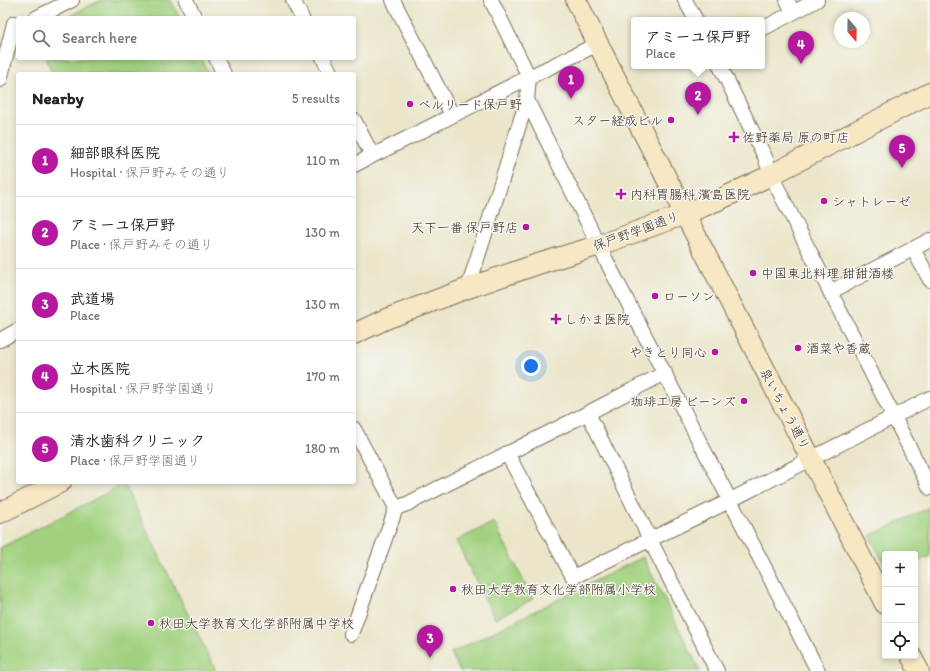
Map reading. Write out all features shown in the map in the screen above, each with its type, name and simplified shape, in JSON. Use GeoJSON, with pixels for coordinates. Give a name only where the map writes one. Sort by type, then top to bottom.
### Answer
{"type":"FeatureCollection","features":[{"type":"Feature","properties":{"kind":"street"},"geometry":{"type":"LineString","coordinates":[[40,16],[72,0]]}},
{"type":"Feature","properties":{"kind":"street"},"geometry":{"type":"LineString","coordinates":[[186,0],[194,16]]}},
{"type":"Feature","properties":{"kind":"street"},"geometry":{"type":"LineString","coordinates":[[293,0],[301,16]]}},
{"type":"Feature","properties":{"kind":"street"},"geometry":{"type":"LineString","coordinates":[[393,0],[452,116]]}},
{"type":"Feature","properties":{"kind":"street"},"geometry":{"type":"LineString","coordinates":[[468,288],[527,100],[529,77],[491,0]]}},
{"type":"Feature","properties":{"kind":"street","name":"泉いちょう通り"},"geometry":{"type":"LineString","coordinates":[[576,0],[882,598]]}},
{"type":"Feature","properties":{"kind":"street"},"geometry":{"type":"LineString","coordinates":[[685,0],[694,17]]}},
{"type":"Feature","properties":{"kind":"street"},"geometry":{"type":"LineString","coordinates":[[765,27],[790,6],[817,0]]}},
{"type":"Feature","properties":{"kind":"street"},"geometry":{"type":"LineString","coordinates":[[0,26],[16,23],[0,80]]}},
{"type":"Feature","properties":{"kind":"street"},"geometry":{"type":"LineString","coordinates":[[356,163],[598,44]]}},
{"type":"Feature","properties":{"kind":"street"},"geometry":{"type":"LineString","coordinates":[[217,60],[223,72]]}},
{"type":"Feature","properties":{"kind":"street"},"geometry":{"type":"LineString","coordinates":[[324,60],[330,72]]}},
{"type":"Feature","properties":{"kind":"street"},"geometry":{"type":"LineString","coordinates":[[722,69],[766,157],[771,175],[930,488]]}},
{"type":"Feature","properties":{"kind":"street","name":"保戸野学園通り"},"geometry":{"type":"LineString","coordinates":[[356,329],[468,288],[600,245],[685,214],[771,175],[930,94]]}},
{"type":"Feature","properties":{"kind":"street"},"geometry":{"type":"LineString","coordinates":[[527,100],[818,671]]}},
{"type":"Feature","properties":{"kind":"street"},"geometry":{"type":"LineString","coordinates":[[356,124],[372,155]]}},
{"type":"Feature","properties":{"kind":"street"},"geometry":{"type":"LineString","coordinates":[[830,292],[930,240]]}},
{"type":"Feature","properties":{"kind":"street"},"geometry":{"type":"LineString","coordinates":[[914,249],[930,280]]}},
{"type":"Feature","properties":{"kind":"street"},"geometry":{"type":"LineString","coordinates":[[0,340],[16,331]]}},
{"type":"Feature","properties":{"kind":"street"},"geometry":{"type":"LineString","coordinates":[[396,508],[408,504],[665,373]]}},
{"type":"Feature","properties":{"kind":"street"},"geometry":{"type":"LineString","coordinates":[[507,453],[573,577],[730,500],[930,398]]}},
{"type":"Feature","properties":{"kind":"street"},"geometry":{"type":"LineString","coordinates":[[588,413],[650,540],[717,671]]}},
{"type":"Feature","properties":{"kind":"street"},"geometry":{"type":"LineString","coordinates":[[351,634],[396,508],[356,433]]}},
{"type":"Feature","properties":{"kind":"street"},"geometry":{"type":"LineString","coordinates":[[0,513],[57,484]]}},
{"type":"Feature","properties":{"kind":"street"},"geometry":{"type":"LineString","coordinates":[[913,659],[919,671]]}},
{"type":"Feature","properties":{"kind":"green space"},"geometry":{"type":"Polygon","coordinates":[[[101,0],[171,0],[179,16],[69,16],[101,0]]]}},
{"type":"Feature","properties":{"kind":"green space"},"geometry":{"type":"Polygon","coordinates":[[[47,60],[202,60],[208,72],[51,72],[47,60]]]}},
{"type":"Feature","properties":{"kind":"green space"},"geometry":{"type":"Polygon","coordinates":[[[124,484],[216,671],[0,671],[0,548],[124,484]]]}},
{"type":"Feature","properties":{"kind":"green space"},"geometry":{"type":"Polygon","coordinates":[[[930,507],[930,556],[918,562],[918,551],[882,551],[882,560],[870,536],[930,507]]]}},
{"type":"Feature","properties":{"kind":"green space"},"geometry":{"type":"Polygon","coordinates":[[[494,522],[533,599],[495,619],[456,541],[494,522]]]}},
{"type":"Feature","properties":{"kind":"green space"},"geometry":{"type":"Polygon","coordinates":[[[643,557],[700,671],[460,671],[451,653],[643,557]]]}},
{"type":"Feature","properties":{"kind":"place","name":"立木医院"},"geometry":{"type":"Point","coordinates":[801,64]}},
{"type":"Feature","properties":{"kind":"place","name":"細部眼科医院"},"geometry":{"type":"Point","coordinates":[571,99]}},
{"type":"Feature","properties":{"kind":"place","name":"ベルリード保戸野"},"geometry":{"type":"Point","coordinates":[410,104]}},
{"type":"Feature","properties":{"kind":"place","name":"アミーユ保戸野"},"geometry":{"type":"Point","coordinates":[698,115]}},
{"type":"Feature","properties":{"kind":"place","name":"スター経成ビル"},"geometry":{"type":"Point","coordinates":[671,120]}},
{"type":"Feature","properties":{"kind":"place","name":"佐野薬局 原の町店"},"geometry":{"type":"Point","coordinates":[734,137]}},
{"type":"Feature","properties":{"kind":"place","name":"清水歯科クリニック"},"geometry":{"type":"Point","coordinates":[902,168]}},
{"type":"Feature","properties":{"kind":"place","name":"内科胃腸科 濱島医院"},"geometry":{"type":"Point","coordinates":[621,194]}},
{"type":"Feature","properties":{"kind":"place","name":"シャトレーゼ"},"geometry":{"type":"Point","coordinates":[824,201]}},
{"type":"Feature","properties":{"kind":"place","name":"天下一番 保戸野店"},"geometry":{"type":"Point","coordinates":[526,227]}},
{"type":"Feature","properties":{"kind":"place","name":"中国東北料理 甜甜酒楼"},"geometry":{"type":"Point","coordinates":[753,273]}},
{"type":"Feature","properties":{"kind":"place","name":"ローソン"},"geometry":{"type":"Point","coordinates":[655,296]}},
{"type":"Feature","properties":{"kind":"place","name":"しかま医院"},"geometry":{"type":"Point","coordinates":[556,319]}},
{"type":"Feature","properties":{"kind":"place","name":"酒菜や香蔵"},"geometry":{"type":"Point","coordinates":[798,348]}},
{"type":"Feature","properties":{"kind":"place","name":"やきとり同心"},"geometry":{"type":"Point","coordinates":[715,352]}},
{"type":"Feature","properties":{"kind":"place","name":"珈琲工房 ビーンズ"},"geometry":{"type":"Point","coordinates":[744,401]}},
{"type":"Feature","properties":{"kind":"place","name":"秋田大学教育文化学部附属小学校"},"geometry":{"type":"Point","coordinates":[453,589]}},
{"type":"Feature","properties":{"kind":"place","name":"秋田大学教育文化学部附属中学校"},"geometry":{"type":"Point","coordinates":[151,623]}},
{"type":"Feature","properties":{"kind":"place","name":"武道場"},"geometry":{"type":"Point","coordinates":[430,658]}}]}
